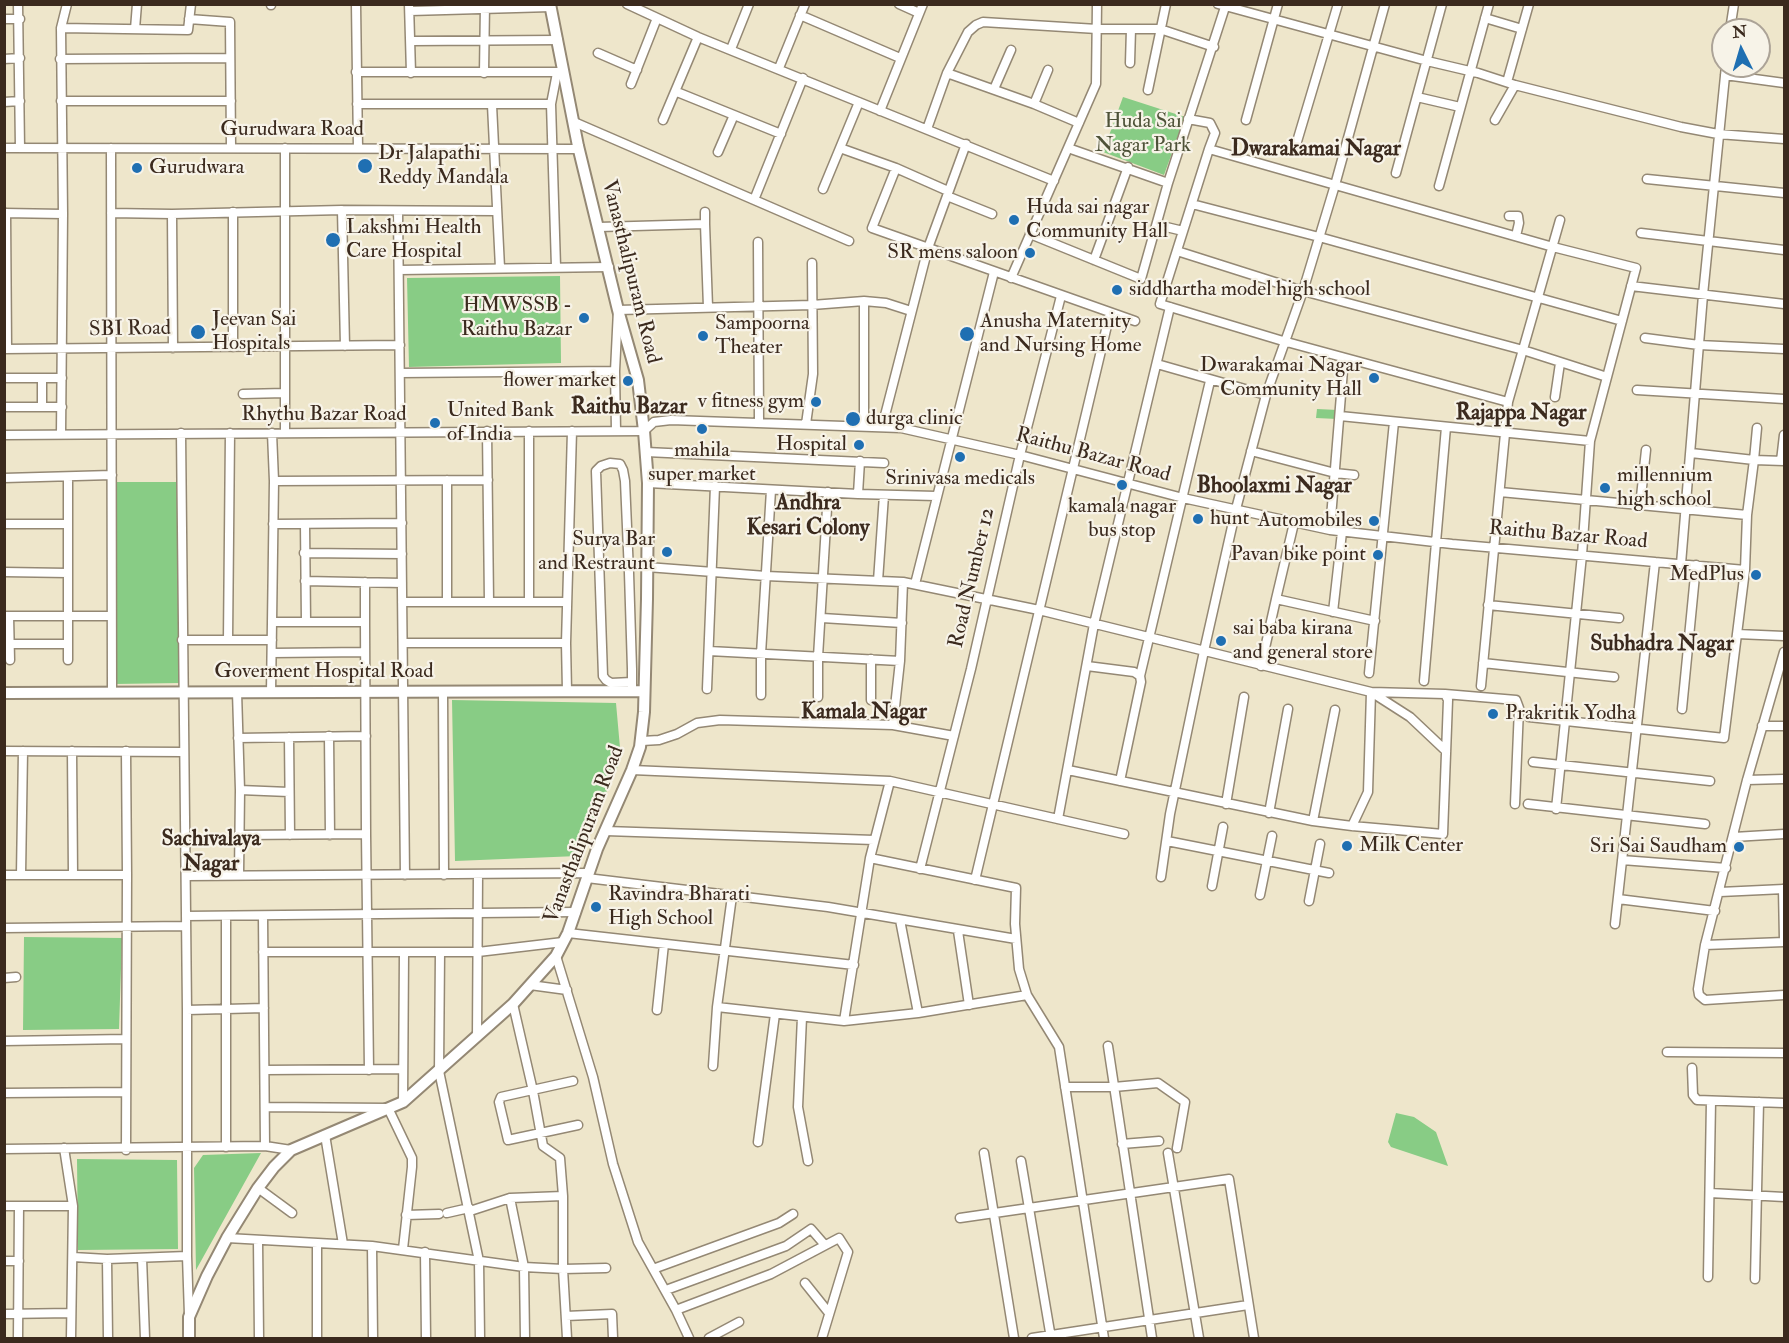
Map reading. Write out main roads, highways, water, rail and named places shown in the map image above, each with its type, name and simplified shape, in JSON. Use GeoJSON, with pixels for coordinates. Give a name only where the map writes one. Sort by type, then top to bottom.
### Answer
{"type":"FeatureCollection","features":[{"type":"Feature","properties":{"kind":"place","name":"Dr Jalapathi Reddy Mandala"},"geometry":{"type":"Point","coordinates":[365,166]}},
{"type":"Feature","properties":{"kind":"place","name":"Gurudwara"},"geometry":{"type":"Point","coordinates":[137,168]}},
{"type":"Feature","properties":{"kind":"place","name":"Huda sai nagar Community Hall"},"geometry":{"type":"Point","coordinates":[1014,220]}},
{"type":"Feature","properties":{"kind":"place","name":"Lakshmi Health Care Hospital"},"geometry":{"type":"Point","coordinates":[333,240]}},
{"type":"Feature","properties":{"kind":"place","name":"SR mens saloon"},"geometry":{"type":"Point","coordinates":[1030,253]}},
{"type":"Feature","properties":{"kind":"place","name":"siddhartha model high school"},"geometry":{"type":"Point","coordinates":[1117,290]}},
{"type":"Feature","properties":{"kind":"place","name":"HMWSSB - Raithu Bazar"},"geometry":{"type":"Point","coordinates":[584,318]}},
{"type":"Feature","properties":{"kind":"place","name":"Jeevan Sai Hospitals"},"geometry":{"type":"Point","coordinates":[198,332]}},
{"type":"Feature","properties":{"kind":"place","name":"Anusha Maternity and Nursing Home"},"geometry":{"type":"Point","coordinates":[967,334]}},
{"type":"Feature","properties":{"kind":"place","name":"Sampoorna Theater"},"geometry":{"type":"Point","coordinates":[703,336]}},
{"type":"Feature","properties":{"kind":"place","name":"Dwarakamai Nagar Community Hall"},"geometry":{"type":"Point","coordinates":[1374,378]}},
{"type":"Feature","properties":{"kind":"place","name":"flower market"},"geometry":{"type":"Point","coordinates":[628,381]}},
{"type":"Feature","properties":{"kind":"place","name":"v fitness gym"},"geometry":{"type":"Point","coordinates":[816,402]}},
{"type":"Feature","properties":{"kind":"place","name":"durga clinic"},"geometry":{"type":"Point","coordinates":[853,419]}},
{"type":"Feature","properties":{"kind":"place","name":"United Bank of India"},"geometry":{"type":"Point","coordinates":[435,423]}},
{"type":"Feature","properties":{"kind":"place","name":"mahila super market"},"geometry":{"type":"Point","coordinates":[702,429]}},
{"type":"Feature","properties":{"kind":"place","name":"Hospital"},"geometry":{"type":"Point","coordinates":[859,445]}},
{"type":"Feature","properties":{"kind":"place","name":"Srinivasa medicals"},"geometry":{"type":"Point","coordinates":[960,457]}},
{"type":"Feature","properties":{"kind":"place","name":"kamala nagar bus stop"},"geometry":{"type":"Point","coordinates":[1122,485]}},
{"type":"Feature","properties":{"kind":"place","name":"millennium high school"},"geometry":{"type":"Point","coordinates":[1605,488]}},
{"type":"Feature","properties":{"kind":"place","name":"hunt"},"geometry":{"type":"Point","coordinates":[1198,519]}},
{"type":"Feature","properties":{"kind":"place","name":"Automobiles"},"geometry":{"type":"Point","coordinates":[1374,521]}},
{"type":"Feature","properties":{"kind":"place","name":"Surya Bar and Restraunt"},"geometry":{"type":"Point","coordinates":[667,552]}},
{"type":"Feature","properties":{"kind":"place","name":"Pavan bike point"},"geometry":{"type":"Point","coordinates":[1378,555]}},
{"type":"Feature","properties":{"kind":"place","name":"MedPlus"},"geometry":{"type":"Point","coordinates":[1756,575]}},
{"type":"Feature","properties":{"kind":"place","name":"sai baba kirana and general store"},"geometry":{"type":"Point","coordinates":[1221,641]}},
{"type":"Feature","properties":{"kind":"place","name":"Prakritik Yodha"},"geometry":{"type":"Point","coordinates":[1493,714]}},
{"type":"Feature","properties":{"kind":"place","name":"Milk Center"},"geometry":{"type":"Point","coordinates":[1347,846]}},
{"type":"Feature","properties":{"kind":"place","name":"Sri Sai Saudham"},"geometry":{"type":"Point","coordinates":[1739,847]}},
{"type":"Feature","properties":{"kind":"place","name":"Ravindra Bharati High School"},"geometry":{"type":"Point","coordinates":[596,907]}},
{"type":"Feature","properties":{"kind":"district","name":"Dwarakamai Nagar"},"geometry":{"type":"Point","coordinates":[1316,150]}},
{"type":"Feature","properties":{"kind":"district","name":"Raithu Bazar"},"geometry":{"type":"Point","coordinates":[629,408]}},
{"type":"Feature","properties":{"kind":"district","name":"Rajappa Nagar"},"geometry":{"type":"Point","coordinates":[1521,414]}},
{"type":"Feature","properties":{"kind":"district","name":"Bhoolaxmi Nagar"},"geometry":{"type":"Point","coordinates":[1274,487]}},
{"type":"Feature","properties":{"kind":"district","name":"Andhra Kesari Colony"},"geometry":{"type":"Point","coordinates":[808,516]}},
{"type":"Feature","properties":{"kind":"district","name":"Subhadra Nagar"},"geometry":{"type":"Point","coordinates":[1662,645]}},
{"type":"Feature","properties":{"kind":"district","name":"Kamala Nagar"},"geometry":{"type":"Point","coordinates":[864,713]}},
{"type":"Feature","properties":{"kind":"district","name":"Sachivalaya Nagar"},"geometry":{"type":"Point","coordinates":[211,852]}},
{"type":"Feature","properties":{"kind":"park label","name":"Huda Sai Nagar Park"},"geometry":{"type":"Point","coordinates":[1143,134]}}]}
